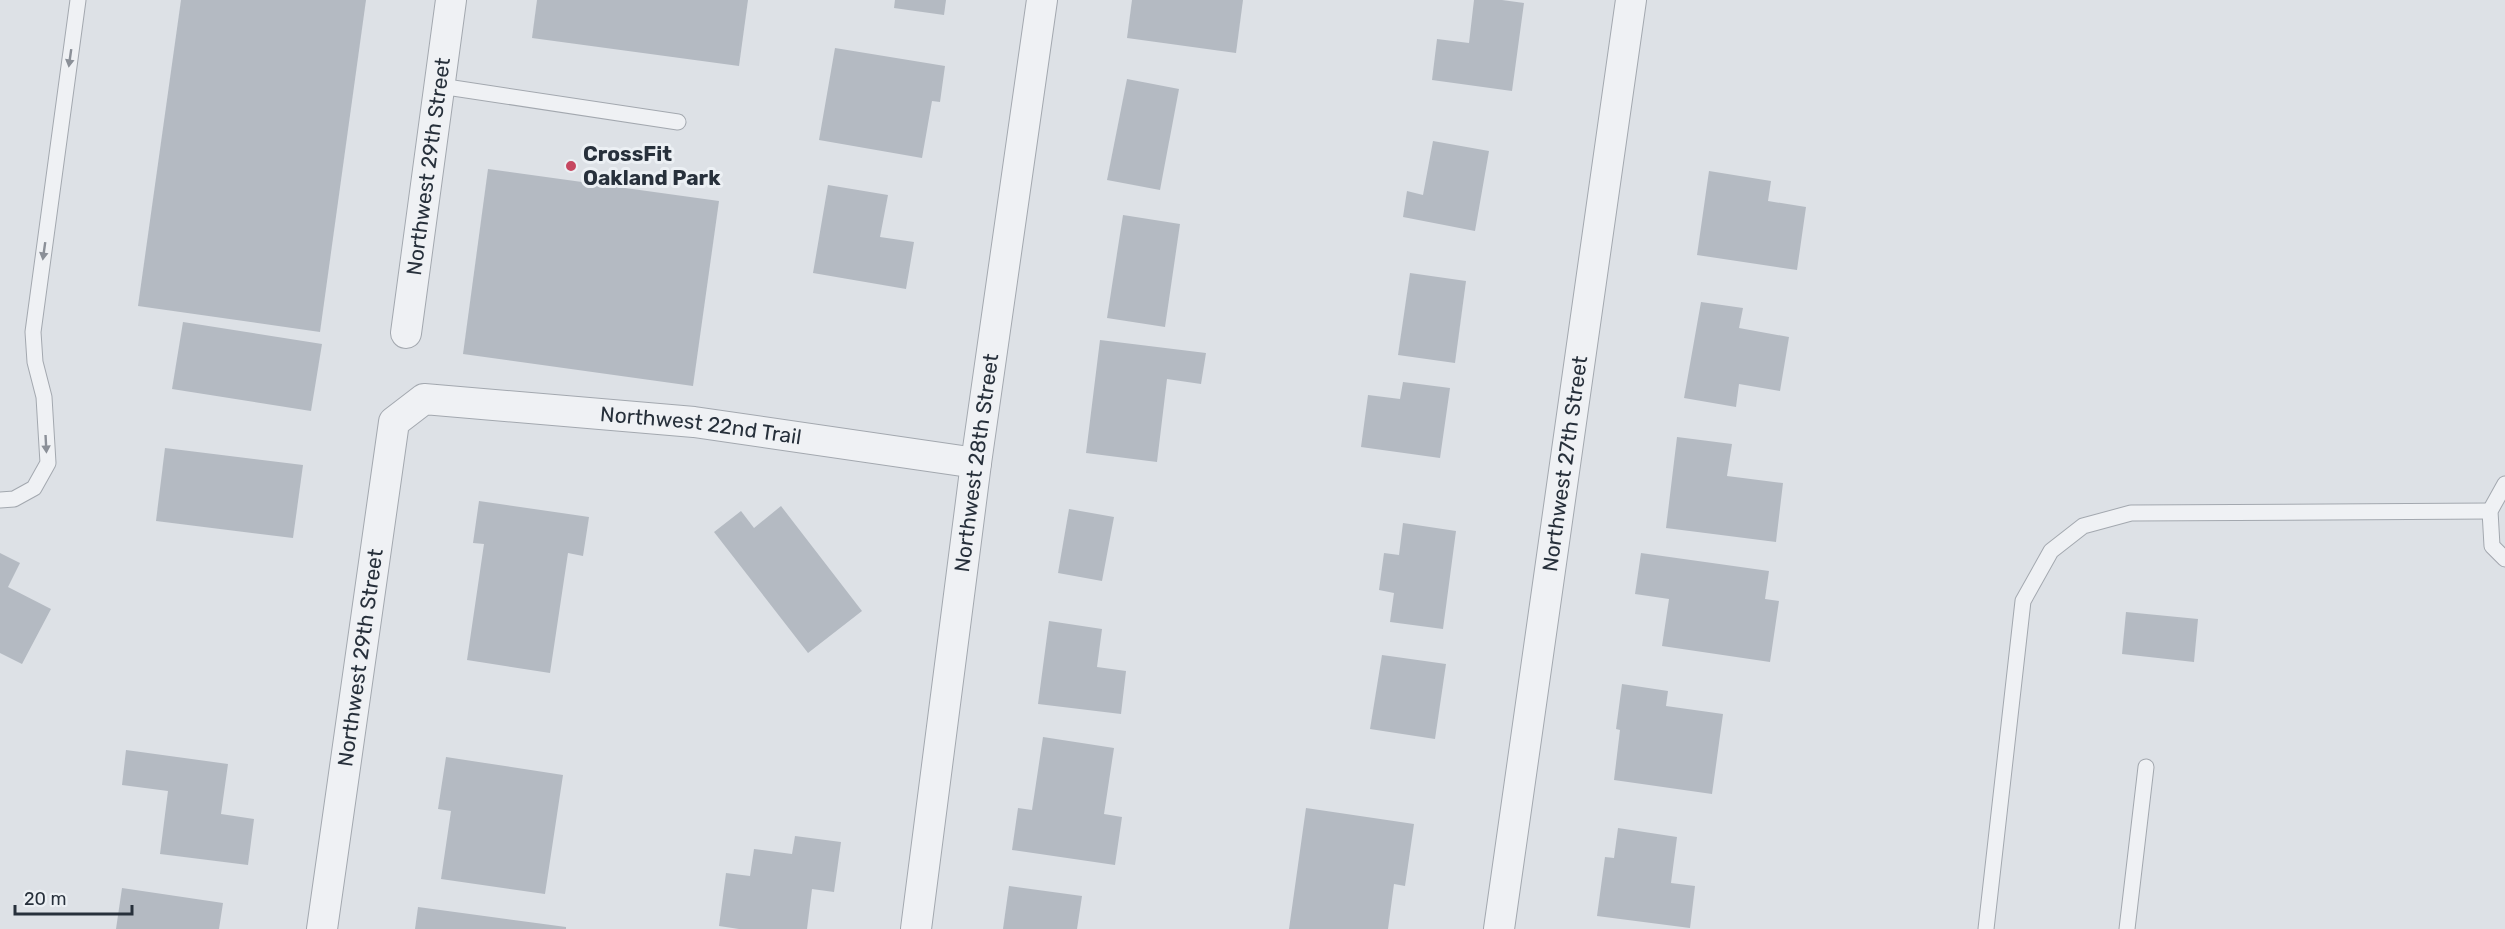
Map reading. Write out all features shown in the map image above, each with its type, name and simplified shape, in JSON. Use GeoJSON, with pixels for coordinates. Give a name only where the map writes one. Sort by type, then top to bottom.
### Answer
{"type":"FeatureCollection","features":[{"type":"Feature","properties":{"kind":"street","name":"Northwest 29th Street"},"geometry":{"type":"LineString","coordinates":[[406,333],[451,0]]}},
{"type":"Feature","properties":{"kind":"street","name":"Northwest 28th Street"},"geometry":{"type":"LineString","coordinates":[[916,929],[976,463],[1042,0]]}},
{"type":"Feature","properties":{"kind":"street","name":"Northwest 27th Street"},"geometry":{"type":"LineString","coordinates":[[1499,929],[1631,0]]}},
{"type":"Feature","properties":{"kind":"street","name":"Northwest 29th Street"},"geometry":{"type":"LineString","coordinates":[[322,929],[394,422],[424,399]]}},
{"type":"Feature","properties":{"kind":"street","name":"Northwest 22nd Trail"},"geometry":{"type":"LineString","coordinates":[[424,399],[694,422],[976,463]]}},
{"type":"Feature","properties":{"kind":"lane"},"geometry":{"type":"LineString","coordinates":[[0,500],[14,499],[34,488],[48,463],[44,397],[35,362],[33,332],[78,0]]}},
{"type":"Feature","properties":{"kind":"lane"},"geometry":{"type":"LineString","coordinates":[[440,86],[678,122]]}},
{"type":"Feature","properties":{"kind":"lane"},"geometry":{"type":"LineString","coordinates":[[2505,484],[2490,511],[2492,546],[2505,559]]}},
{"type":"Feature","properties":{"kind":"lane"},"geometry":{"type":"LineString","coordinates":[[1986,929],[2023,601],[2050,551],[2082,526],[2131,513],[2490,511]]}},
{"type":"Feature","properties":{"kind":"lane"},"geometry":{"type":"LineString","coordinates":[[2127,929],[2146,767]]}},
{"type":"Feature","properties":{"kind":"building"},"geometry":{"type":"Polygon","coordinates":[[[181,0],[366,0],[320,332],[138,306],[181,0]]]}},
{"type":"Feature","properties":{"kind":"building"},"geometry":{"type":"Polygon","coordinates":[[[537,0],[748,0],[739,66],[532,38],[537,0]]]}},
{"type":"Feature","properties":{"kind":"building"},"geometry":{"type":"Polygon","coordinates":[[[895,0],[946,0],[944,15],[894,8],[895,0]]]}},
{"type":"Feature","properties":{"kind":"building"},"geometry":{"type":"Polygon","coordinates":[[[1132,0],[1243,0],[1236,53],[1127,38],[1132,0]]]}},
{"type":"Feature","properties":{"kind":"building"},"geometry":{"type":"Polygon","coordinates":[[[1474,0],[1524,3],[1512,91],[1432,80],[1437,39],[1469,43],[1474,0]]]}},
{"type":"Feature","properties":{"kind":"building"},"geometry":{"type":"Polygon","coordinates":[[[835,48],[945,66],[940,102],[932,101],[922,158],[819,140],[835,48]]]}},
{"type":"Feature","properties":{"kind":"building"},"geometry":{"type":"Polygon","coordinates":[[[1127,79],[1179,89],[1160,190],[1107,180],[1127,79]]]}},
{"type":"Feature","properties":{"kind":"building"},"geometry":{"type":"Polygon","coordinates":[[[1433,141],[1489,151],[1475,231],[1403,217],[1407,191],[1423,195],[1433,141]]]}},
{"type":"Feature","properties":{"kind":"building"},"geometry":{"type":"Polygon","coordinates":[[[488,169],[719,201],[693,386],[463,354],[488,169]]]}},
{"type":"Feature","properties":{"kind":"building"},"geometry":{"type":"Polygon","coordinates":[[[1709,171],[1771,181],[1768,201],[1806,207],[1797,270],[1697,255],[1709,171]]]}},
{"type":"Feature","properties":{"kind":"building"},"geometry":{"type":"Polygon","coordinates":[[[828,185],[888,195],[880,237],[914,242],[906,289],[813,273],[828,185]]]}},
{"type":"Feature","properties":{"kind":"building"},"geometry":{"type":"Polygon","coordinates":[[[1123,215],[1180,224],[1165,327],[1107,318],[1123,215]]]}},
{"type":"Feature","properties":{"kind":"building"},"geometry":{"type":"Polygon","coordinates":[[[1410,273],[1466,281],[1455,363],[1398,355],[1410,273]]]}},
{"type":"Feature","properties":{"kind":"building"},"geometry":{"type":"Polygon","coordinates":[[[1701,302],[1743,308],[1739,328],[1789,337],[1780,391],[1739,384],[1736,407],[1684,398],[1701,302]]]}},
{"type":"Feature","properties":{"kind":"building"},"geometry":{"type":"Polygon","coordinates":[[[183,322],[322,344],[311,411],[172,389],[183,322]]]}},
{"type":"Feature","properties":{"kind":"building"},"geometry":{"type":"Polygon","coordinates":[[[1100,340],[1206,353],[1201,384],[1167,379],[1157,462],[1086,453],[1100,340]]]}},
{"type":"Feature","properties":{"kind":"building"},"geometry":{"type":"Polygon","coordinates":[[[1403,382],[1450,388],[1440,458],[1361,447],[1368,395],[1400,399],[1403,382]]]}},
{"type":"Feature","properties":{"kind":"building"},"geometry":{"type":"Polygon","coordinates":[[[1677,437],[1732,444],[1727,476],[1783,483],[1776,542],[1666,528],[1677,437]]]}},
{"type":"Feature","properties":{"kind":"building"},"geometry":{"type":"Polygon","coordinates":[[[165,448],[303,465],[293,538],[156,521],[165,448]]]}},
{"type":"Feature","properties":{"kind":"building"},"geometry":{"type":"Polygon","coordinates":[[[479,501],[589,517],[583,556],[568,553],[550,673],[467,660],[484,544],[473,543],[479,501]]]}},
{"type":"Feature","properties":{"kind":"building"},"geometry":{"type":"Polygon","coordinates":[[[781,506],[862,611],[808,653],[714,532],[741,511],[754,528],[781,506]]]}},
{"type":"Feature","properties":{"kind":"building"},"geometry":{"type":"Polygon","coordinates":[[[1069,509],[1114,517],[1102,581],[1058,573],[1069,509]]]}},
{"type":"Feature","properties":{"kind":"building"},"geometry":{"type":"Polygon","coordinates":[[[1403,523],[1456,531],[1443,629],[1390,622],[1394,593],[1379,590],[1384,553],[1399,555],[1403,523]]]}},
{"type":"Feature","properties":{"kind":"building"},"geometry":{"type":"Polygon","coordinates":[[[0,553],[20,563],[8,587],[51,609],[22,664],[0,653],[0,553]]]}},
{"type":"Feature","properties":{"kind":"building"},"geometry":{"type":"Polygon","coordinates":[[[1641,553],[1769,571],[1765,599],[1779,601],[1770,662],[1662,646],[1669,599],[1635,594],[1641,553]]]}},
{"type":"Feature","properties":{"kind":"building"},"geometry":{"type":"Polygon","coordinates":[[[2126,612],[2198,619],[2194,662],[2122,654],[2126,612]]]}},
{"type":"Feature","properties":{"kind":"building"},"geometry":{"type":"Polygon","coordinates":[[[1049,621],[1102,629],[1097,667],[1126,671],[1121,714],[1038,704],[1049,621]]]}},
{"type":"Feature","properties":{"kind":"building"},"geometry":{"type":"Polygon","coordinates":[[[1382,655],[1446,664],[1435,739],[1370,729],[1382,655]]]}},
{"type":"Feature","properties":{"kind":"building"},"geometry":{"type":"Polygon","coordinates":[[[1622,684],[1668,691],[1666,706],[1723,714],[1712,794],[1614,780],[1620,730],[1616,729],[1622,684]]]}},
{"type":"Feature","properties":{"kind":"building"},"geometry":{"type":"Polygon","coordinates":[[[1043,737],[1114,748],[1104,814],[1122,817],[1115,865],[1012,850],[1018,808],[1032,810],[1043,737]]]}},
{"type":"Feature","properties":{"kind":"building"},"geometry":{"type":"Polygon","coordinates":[[[126,750],[228,764],[221,814],[254,819],[248,865],[160,854],[168,791],[122,785],[126,750]]]}},
{"type":"Feature","properties":{"kind":"building"},"geometry":{"type":"Polygon","coordinates":[[[446,757],[563,775],[545,894],[441,879],[451,811],[438,809],[446,757]]]}},
{"type":"Feature","properties":{"kind":"building"},"geometry":{"type":"Polygon","coordinates":[[[1306,808],[1414,824],[1405,886],[1394,884],[1388,929],[1289,929],[1306,808]]]}},
{"type":"Feature","properties":{"kind":"building"},"geometry":{"type":"Polygon","coordinates":[[[1618,828],[1677,837],[1671,883],[1695,886],[1690,928],[1597,916],[1605,857],[1614,858],[1618,828]]]}},
{"type":"Feature","properties":{"kind":"building"},"geometry":{"type":"Polygon","coordinates":[[[795,836],[841,842],[834,892],[812,889],[807,929],[739,929],[719,926],[726,873],[750,876],[754,849],[792,854],[795,836]]]}},
{"type":"Feature","properties":{"kind":"building"},"geometry":{"type":"Polygon","coordinates":[[[1009,886],[1082,896],[1077,929],[1003,929],[1009,886]]]}},
{"type":"Feature","properties":{"kind":"building"},"geometry":{"type":"Polygon","coordinates":[[[122,888],[223,903],[219,929],[116,929],[122,888]]]}},
{"type":"Feature","properties":{"kind":"building"},"geometry":{"type":"Polygon","coordinates":[[[418,907],[566,927],[566,929],[415,929],[418,907]]]}},
{"type":"Feature","properties":{"kind":"place","name":"CrossFit Oakland Park"},"geometry":{"type":"Point","coordinates":[571,166]}}]}
